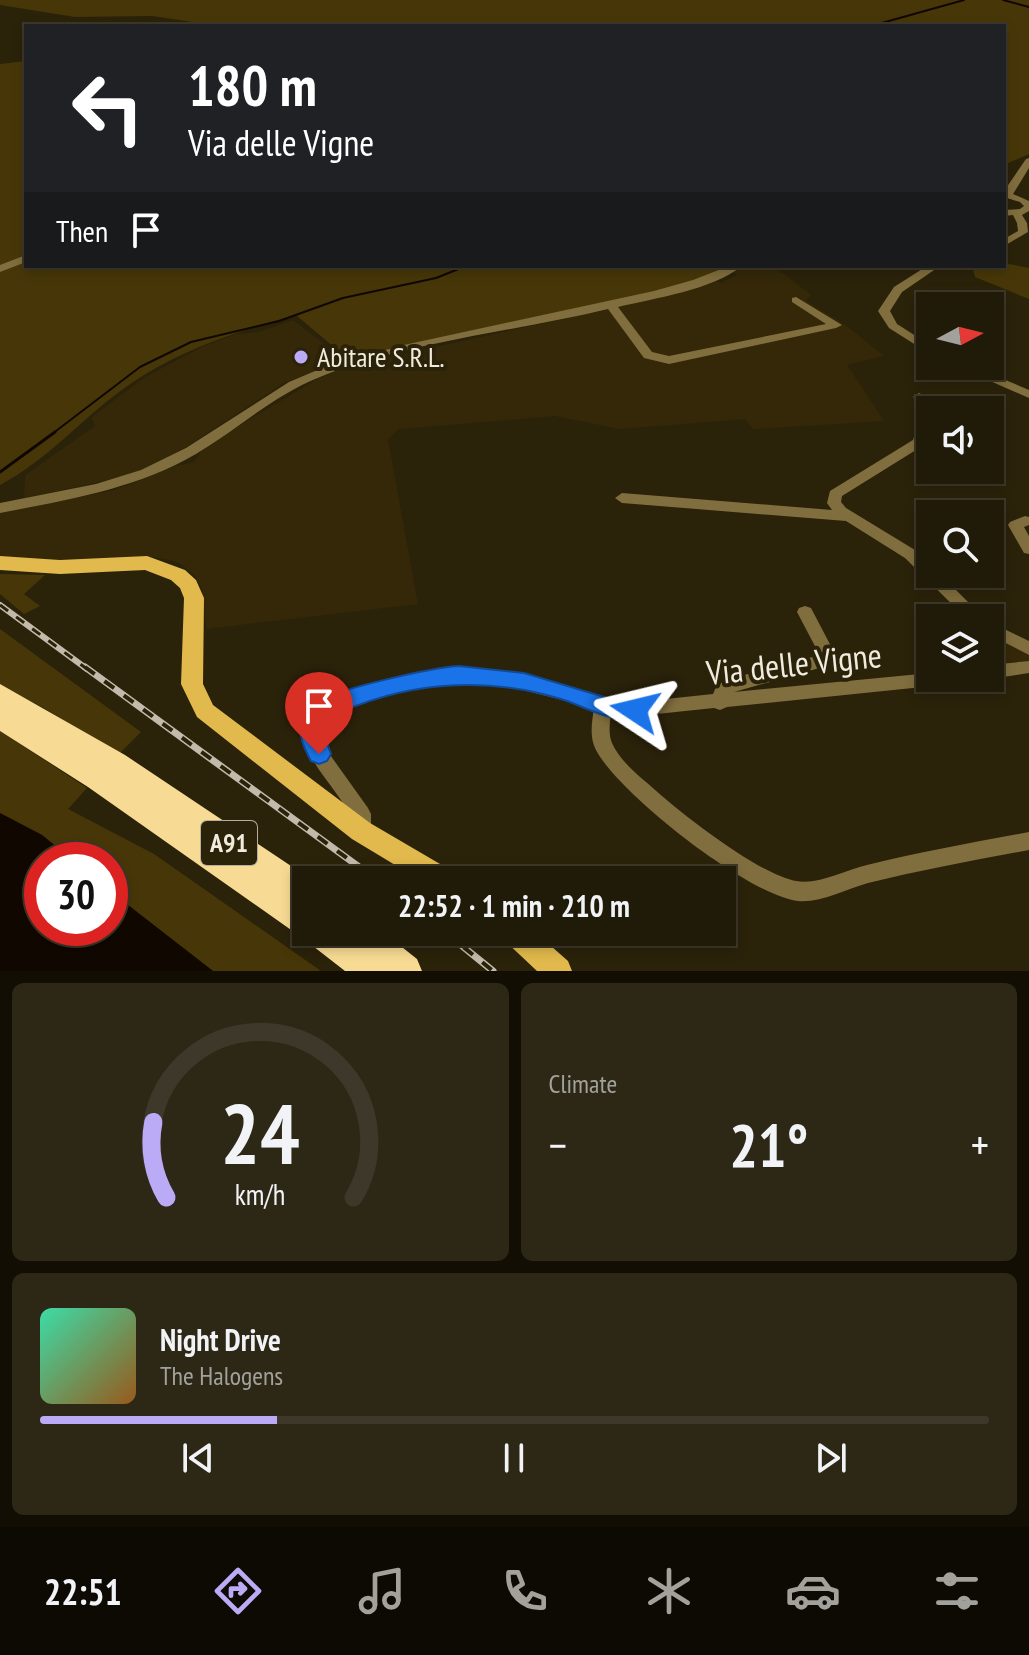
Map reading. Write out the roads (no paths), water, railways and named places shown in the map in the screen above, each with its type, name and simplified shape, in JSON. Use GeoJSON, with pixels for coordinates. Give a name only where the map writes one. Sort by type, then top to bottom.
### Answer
{"type":"FeatureCollection","features":[{"type":"Feature","properties":{"kind":"highway","name":"A91"},"geometry":{"type":"LineString","coordinates":[[0,695],[115,764],[292,884]]}},
{"type":"Feature","properties":{"kind":"highway","name":"A91"},"geometry":{"type":"LineString","coordinates":[[0,717],[98,778],[292,911]]}},
{"type":"Feature","properties":{"kind":"highway"},"geometry":{"type":"LineString","coordinates":[[339,946],[372,971]]}},
{"type":"Feature","properties":{"kind":"highway"},"geometry":{"type":"LineString","coordinates":[[374,946],[405,971]]}},
{"type":"Feature","properties":{"kind":"main road"},"geometry":{"type":"LineString","coordinates":[[0,563],[49,567],[147,563],[178,575],[191,589],[194,598],[192,684],[202,708],[361,831],[420,866]]}},
{"type":"Feature","properties":{"kind":"main road"},"geometry":{"type":"LineString","coordinates":[[530,946],[558,971]]}},
{"type":"Feature","properties":{"kind":"street"},"geometry":{"type":"LineString","coordinates":[[1006,242],[1023,230],[1010,213],[1029,207],[1023,200],[1006,194],[1029,161]]}},
{"type":"Feature","properties":{"kind":"street"},"geometry":{"type":"LineString","coordinates":[[0,269],[24,259]]}},
{"type":"Feature","properties":{"kind":"street"},"geometry":{"type":"LineString","coordinates":[[0,508],[105,487],[147,473],[191,450],[284,389],[330,369],[611,305],[695,283],[732,268]]}},
{"type":"Feature","properties":{"kind":"street"},"geometry":{"type":"LineString","coordinates":[[916,342],[898,331],[888,321],[884,311],[898,290],[932,268]]}},
{"type":"Feature","properties":{"kind":"street"},"geometry":{"type":"LineString","coordinates":[[611,305],[648,355],[669,360],[836,325],[796,300]]}},
{"type":"Feature","properties":{"kind":"street"},"geometry":{"type":"LineString","coordinates":[[996,380],[1029,394]]}},
{"type":"Feature","properties":{"kind":"street"},"geometry":{"type":"LineString","coordinates":[[916,444],[837,491],[834,503],[848,516],[910,554],[962,604]]}},
{"type":"Feature","properties":{"kind":"street"},"geometry":{"type":"LineString","coordinates":[[622,498],[848,516]]}},
{"type":"Feature","properties":{"kind":"street"},"geometry":{"type":"LineString","coordinates":[[1025,521],[1015,525],[1029,549]]}},
{"type":"Feature","properties":{"kind":"street"},"geometry":{"type":"LineString","coordinates":[[720,703],[722,692],[731,685],[824,660],[825,650],[805,612]]}},
{"type":"Feature","properties":{"kind":"street"},"geometry":{"type":"LineString","coordinates":[[1004,636],[1029,649]]}},
{"type":"Feature","properties":{"kind":"street"},"geometry":{"type":"LineString","coordinates":[[1004,670],[1029,667]]}},
{"type":"Feature","properties":{"kind":"street","name":"Via delle Vigne"},"geometry":{"type":"LineString","coordinates":[[361,831],[361,814],[312,741],[313,721],[325,708],[417,680],[453,674],[524,682],[603,706],[628,710],[916,681]]}},
{"type":"Feature","properties":{"kind":"street"},"geometry":{"type":"LineString","coordinates":[[603,706],[601,740],[617,766],[726,856],[751,873],[784,888],[806,891],[913,864],[1029,841]]}},
{"type":"Feature","properties":{"kind":"waterway"},"geometry":{"type":"LineString","coordinates":[[878,24],[964,0]]}},
{"type":"Feature","properties":{"kind":"waterway"},"geometry":{"type":"LineString","coordinates":[[1003,0],[1029,7]]}},
{"type":"Feature","properties":{"kind":"waterway"},"geometry":{"type":"LineString","coordinates":[[52,434],[140,367],[191,342],[279,321],[343,298],[436,278],[461,268]]}},
{"type":"Feature","properties":{"kind":"waterway"},"geometry":{"type":"LineString","coordinates":[[0,472],[55,432]]}},
{"type":"Feature","properties":{"kind":"railway"},"geometry":{"type":"LineString","coordinates":[[0,605],[87,669]]}},
{"type":"Feature","properties":{"kind":"railway"},"geometry":{"type":"LineString","coordinates":[[85,667],[358,866]]}},
{"type":"Feature","properties":{"kind":"railway"},"geometry":{"type":"LineString","coordinates":[[462,946],[493,971]]}},
{"type":"Feature","properties":{"kind":"place","name":"Abitare S.R.L."},"geometry":{"type":"Point","coordinates":[301,357]}}]}
